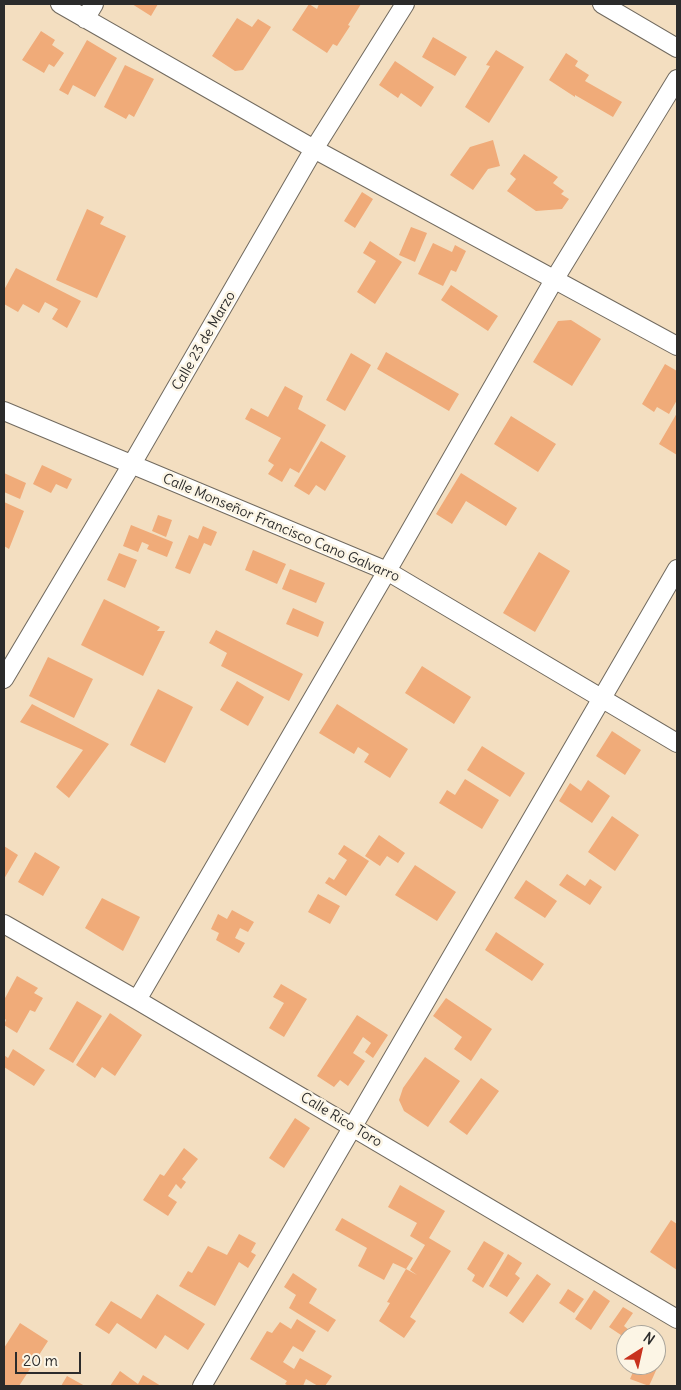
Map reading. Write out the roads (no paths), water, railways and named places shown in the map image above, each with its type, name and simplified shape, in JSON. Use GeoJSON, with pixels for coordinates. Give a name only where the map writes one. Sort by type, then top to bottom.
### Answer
{"type":"FeatureCollection","features":[{"type":"Feature","properties":{"kind":"street"},"geometry":{"type":"LineString","coordinates":[[60,4],[314,149],[677,346]]}},
{"type":"Feature","properties":{"kind":"street"},"geometry":{"type":"LineString","coordinates":[[85,19],[94,4]]}},
{"type":"Feature","properties":{"kind":"street","name":"Calle 23 de Marzo"},"geometry":{"type":"LineString","coordinates":[[4,678],[132,464],[314,149],[406,4]]}},
{"type":"Feature","properties":{"kind":"street"},"geometry":{"type":"LineString","coordinates":[[602,4],[677,48]]}},
{"type":"Feature","properties":{"kind":"street"},"geometry":{"type":"LineString","coordinates":[[137,1000],[554,280],[677,79]]}},
{"type":"Feature","properties":{"kind":"street","name":"Calle Monseñor Francisco Cano Galvarro"},"geometry":{"type":"LineString","coordinates":[[4,411],[386,571],[677,743]]}},
{"type":"Feature","properties":{"kind":"street"},"geometry":{"type":"LineString","coordinates":[[202,1386],[677,569]]}},
{"type":"Feature","properties":{"kind":"street","name":"Calle Rico Toro"},"geometry":{"type":"LineString","coordinates":[[4,924],[137,1000],[677,1319]]}}]}
